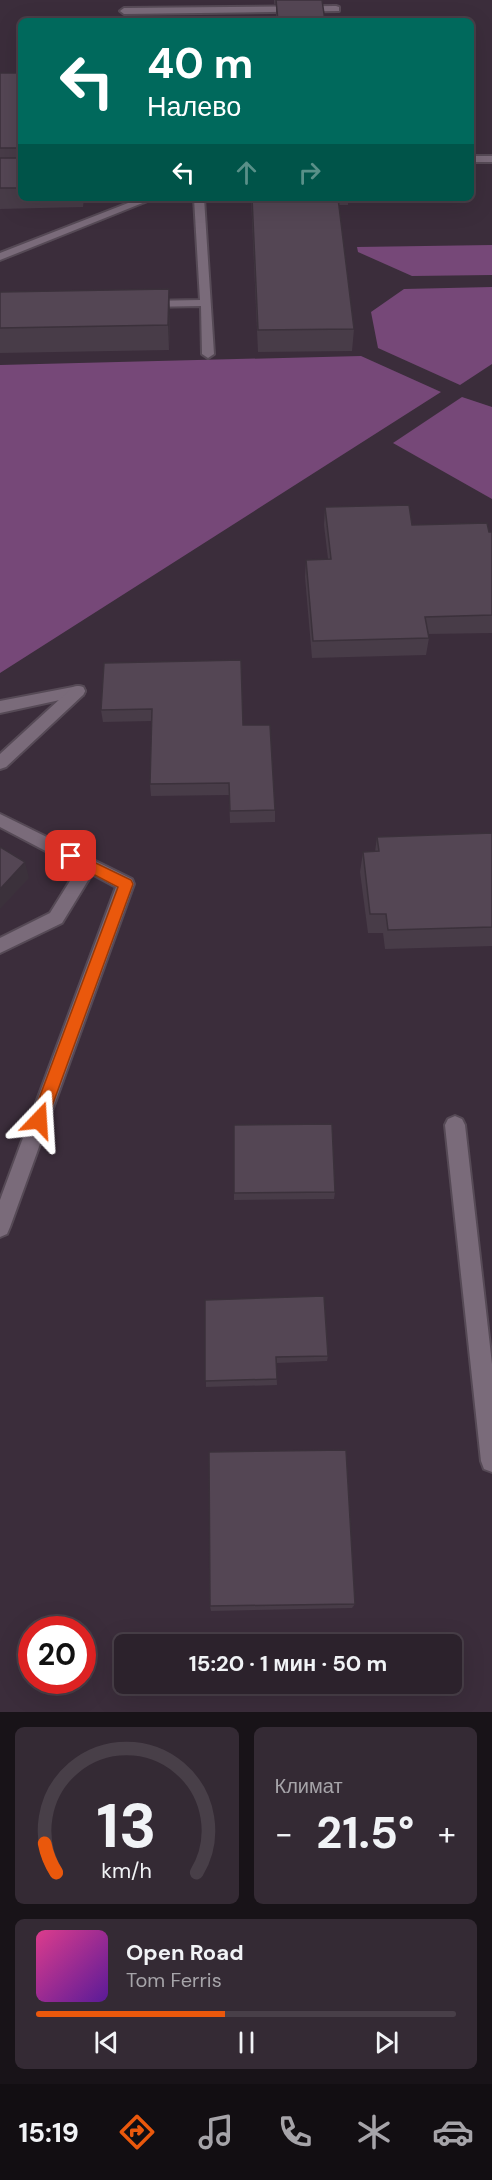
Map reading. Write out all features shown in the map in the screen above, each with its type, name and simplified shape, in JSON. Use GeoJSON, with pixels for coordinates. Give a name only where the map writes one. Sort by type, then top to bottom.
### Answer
{"type":"FeatureCollection","features":[{"type":"Feature","properties":{"kind":"street"},"geometry":{"type":"LineString","coordinates":[[123,11],[248,10],[335,4]]}},
{"type":"Feature","properties":{"kind":"street"},"geometry":{"type":"LineString","coordinates":[[248,10],[249,18]]}},
{"type":"Feature","properties":{"kind":"street"},"geometry":{"type":"LineString","coordinates":[[474,159],[492,159]]}},
{"type":"Feature","properties":{"kind":"street"},"geometry":{"type":"LineString","coordinates":[[0,257],[142,201]]}},
{"type":"Feature","properties":{"kind":"street"},"geometry":{"type":"LineString","coordinates":[[199,201],[208,354]]}},
{"type":"Feature","properties":{"kind":"street"},"geometry":{"type":"LineString","coordinates":[[134,304],[206,303]]}},
{"type":"Feature","properties":{"kind":"street"},"geometry":{"type":"LineString","coordinates":[[0,707],[78,691],[0,763]]}},
{"type":"Feature","properties":{"kind":"street"},"geometry":{"type":"LineString","coordinates":[[0,820],[126,884],[0,1227]]}},
{"type":"Feature","properties":{"kind":"street"},"geometry":{"type":"LineString","coordinates":[[0,946],[56,918],[89,866]]}},
{"type":"Feature","properties":{"kind":"street"},"geometry":{"type":"LineString","coordinates":[[455,1125],[492,1461]]}},
{"type":"Feature","properties":{"kind":"shaded area"},"geometry":{"type":"Polygon","coordinates":[[[492,245],[492,275],[412,276],[358,252],[357,247],[492,245]]]}},
{"type":"Feature","properties":{"kind":"shaded area"},"geometry":{"type":"Polygon","coordinates":[[[492,287],[492,364],[460,385],[378,348],[371,312],[404,289],[492,287]]]}},
{"type":"Feature","properties":{"kind":"shaded area"},"geometry":{"type":"Polygon","coordinates":[[[361,356],[441,392],[0,673],[0,365],[361,356]]]}},
{"type":"Feature","properties":{"kind":"shaded area"},"geometry":{"type":"Polygon","coordinates":[[[462,397],[492,407],[492,499],[393,443],[462,397]]]}},
{"type":"Feature","properties":{"kind":"building"},"geometry":{"type":"Polygon","coordinates":[[[276,0],[322,0],[325,18],[278,18],[276,0]]]}},
{"type":"Feature","properties":{"kind":"building"},"geometry":{"type":"Polygon","coordinates":[[[0,73],[18,73],[18,148],[0,148],[0,73]]]}},
{"type":"Feature","properties":{"kind":"building"},"geometry":{"type":"Polygon","coordinates":[[[0,158],[18,158],[18,188],[0,188],[0,158]]]}},
{"type":"Feature","properties":{"kind":"building"},"geometry":{"type":"Polygon","coordinates":[[[252,201],[338,201],[354,329],[258,330],[252,201]]]}},
{"type":"Feature","properties":{"kind":"building"},"geometry":{"type":"Polygon","coordinates":[[[169,289],[168,325],[0,328],[0,292],[169,289]]]}},
{"type":"Feature","properties":{"kind":"building"},"geometry":{"type":"Polygon","coordinates":[[[409,505],[412,525],[487,523],[489,532],[492,532],[492,615],[425,617],[429,638],[313,641],[306,560],[331,559],[325,507],[409,505]]]}},
{"type":"Feature","properties":{"kind":"building"},"geometry":{"type":"Polygon","coordinates":[[[241,660],[243,725],[270,725],[275,810],[230,811],[229,783],[150,784],[152,709],[101,710],[104,663],[241,660]]]}},
{"type":"Feature","properties":{"kind":"building"},"geometry":{"type":"Polygon","coordinates":[[[492,833],[492,927],[388,930],[386,914],[370,914],[363,852],[379,851],[377,837],[492,833]]]}},
{"type":"Feature","properties":{"kind":"building"},"geometry":{"type":"Polygon","coordinates":[[[0,847],[25,862],[0,889],[0,847]]]}},
{"type":"Feature","properties":{"kind":"building"},"geometry":{"type":"Polygon","coordinates":[[[332,1124],[335,1192],[234,1193],[234,1125],[332,1124]]]}},
{"type":"Feature","properties":{"kind":"building"},"geometry":{"type":"Polygon","coordinates":[[[324,1296],[328,1356],[276,1357],[277,1379],[205,1381],[205,1300],[324,1296]]]}},
{"type":"Feature","properties":{"kind":"building"},"geometry":{"type":"Polygon","coordinates":[[[346,1450],[355,1604],[210,1606],[209,1452],[346,1450]]]}},
{"type":"Feature","properties":{"kind":"route"},"geometry":{"type":"LineString","coordinates":[[39,1120],[126,884],[71,856]]}}]}
